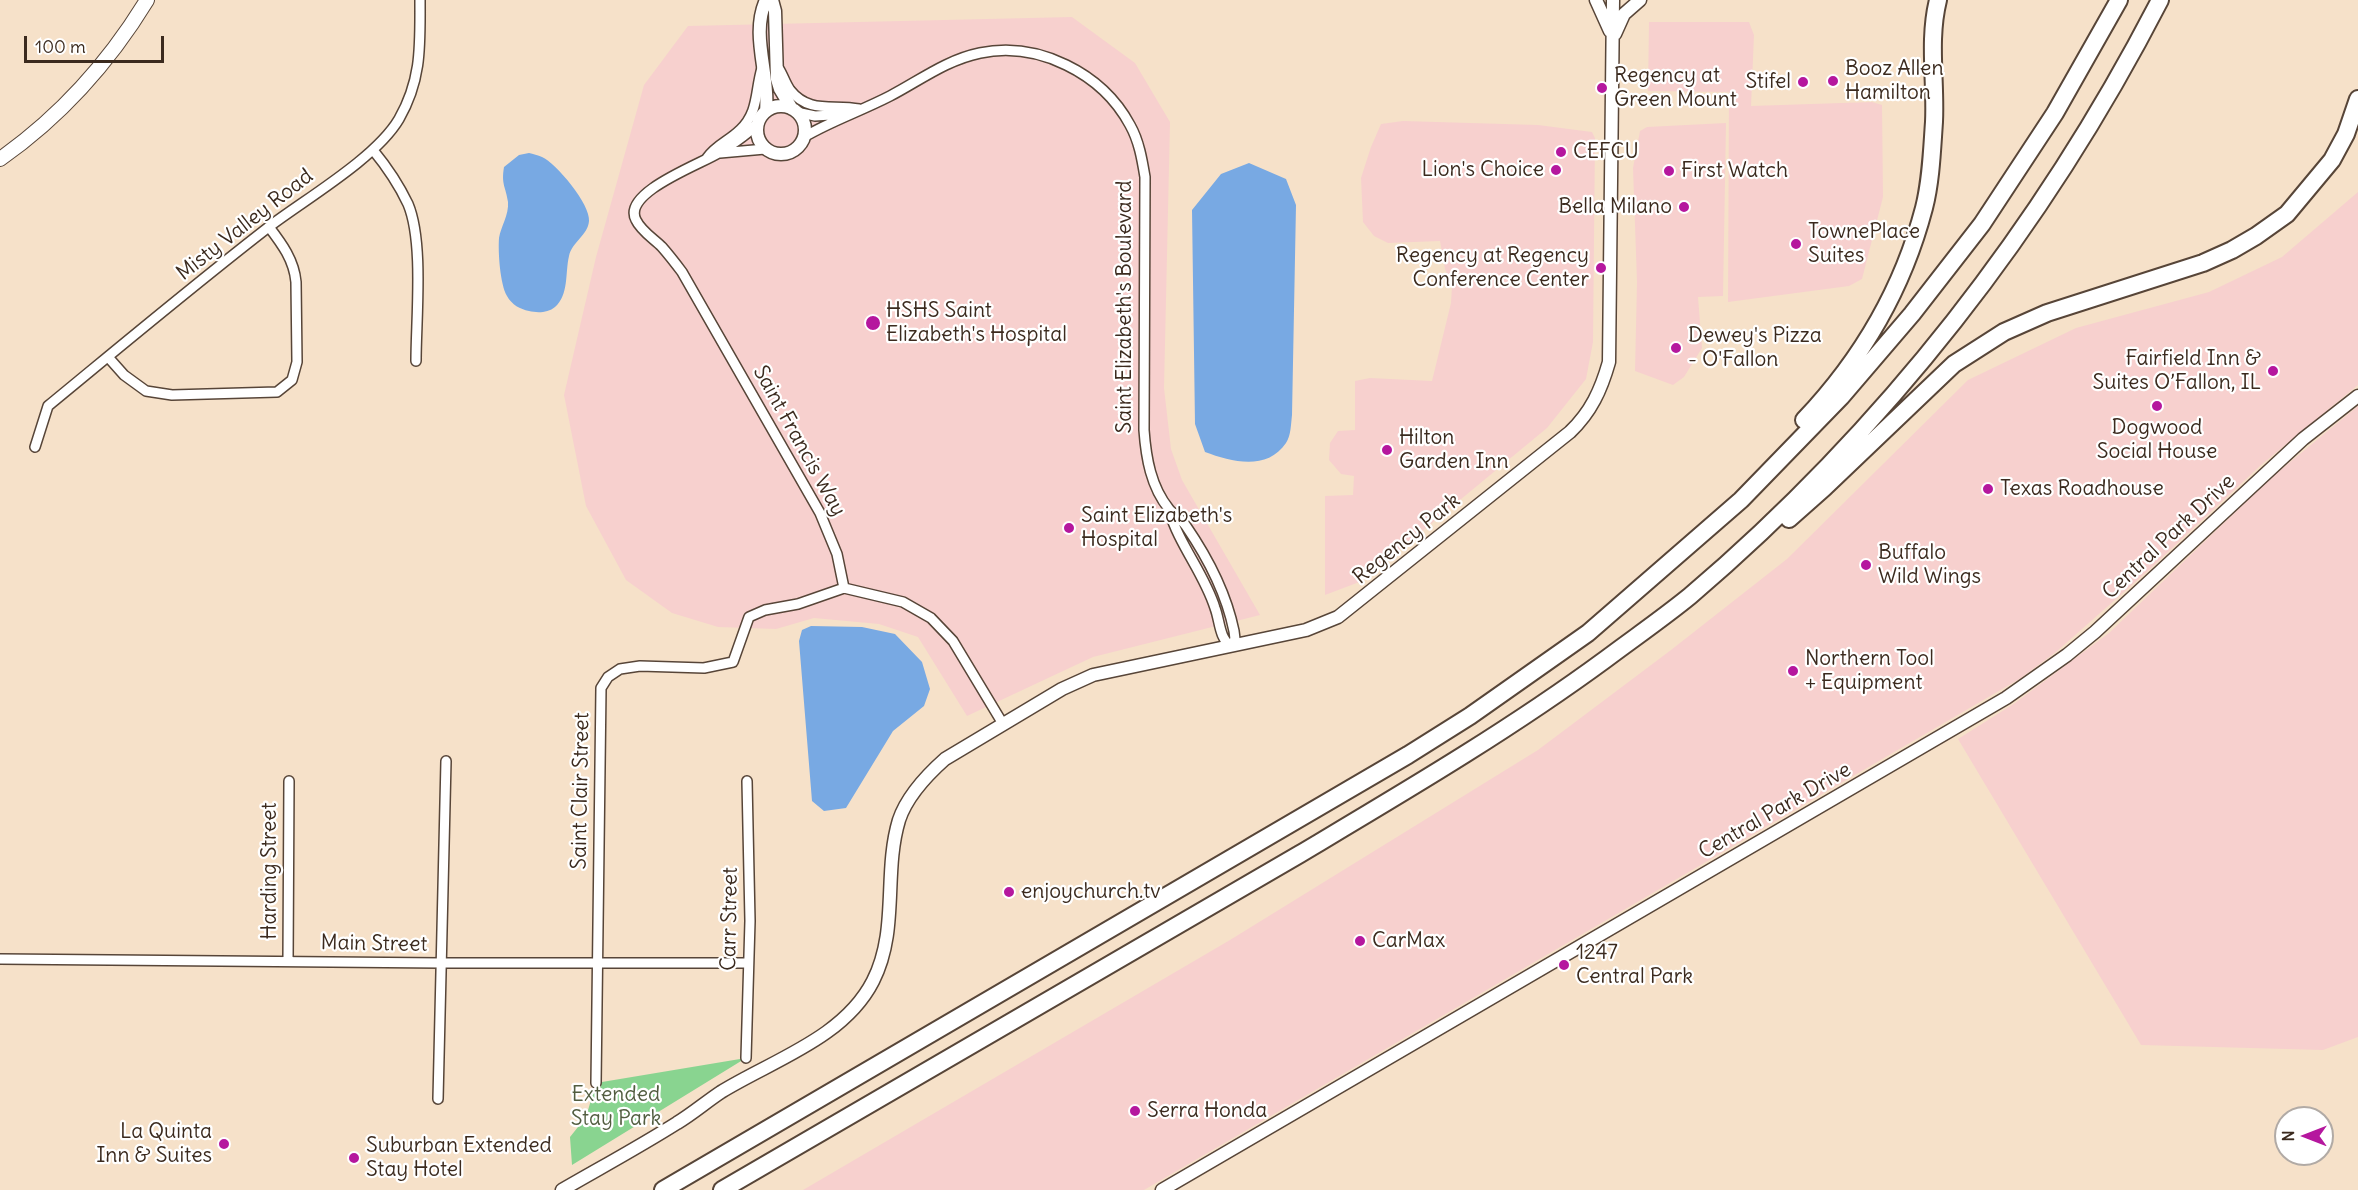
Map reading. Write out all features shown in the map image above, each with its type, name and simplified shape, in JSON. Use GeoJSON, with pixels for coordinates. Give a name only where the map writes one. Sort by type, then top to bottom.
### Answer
{"type":"FeatureCollection","features":[{"type":"Feature","properties":{"kind":"highway"},"geometry":{"type":"LineString","coordinates":[[1724,513],[1738,490],[1840,379],[1892,298],[1910,253],[1924,207],[1934,120],[1933,27],[1938,0]]}},
{"type":"Feature","properties":{"kind":"highway"},"geometry":{"type":"LineString","coordinates":[[663,1190],[1470,717],[1588,633],[1741,500],[1841,397],[1948,268],[1988,215],[2055,113],[2119,0]]}},
{"type":"Feature","properties":{"kind":"highway"},"geometry":{"type":"LineString","coordinates":[[722,1190],[1442,770],[1567,688],[1689,596],[1824,470],[1900,388],[1969,304],[2024,228],[2086,133],[2160,0]]}},
{"type":"Feature","properties":{"kind":"highway"},"geometry":{"type":"LineString","coordinates":[[1689,596],[1715,583],[1824,488],[1954,364],[1978,347],[2004,332],[2047,313],[2203,263],[2232,250],[2287,214],[2332,160],[2346,134],[2358,99]]}},
{"type":"Feature","properties":{"kind":"main road"},"geometry":{"type":"LineString","coordinates":[[0,159],[33,136],[93,77],[119,44],[147,0]]}},
{"type":"Feature","properties":{"kind":"street","name":"Misty Valley Road"},"geometry":{"type":"LineString","coordinates":[[35,447],[48,406],[269,227],[373,150],[398,120],[414,87],[420,52],[420,0]]}},
{"type":"Feature","properties":{"kind":"street"},"geometry":{"type":"LineString","coordinates":[[765,149],[759,140],[757,124],[766,111],[767,100],[762,68],[761,11],[766,0]]}},
{"type":"Feature","properties":{"kind":"street"},"geometry":{"type":"LineString","coordinates":[[772,0],[776,11],[776,65],[780,89],[803,122],[804,138]]}},
{"type":"Feature","properties":{"kind":"street"},"geometry":{"type":"LineString","coordinates":[[1596,0],[1613,38]]}},
{"type":"Feature","properties":{"kind":"street","name":"Regency Park"},"geometry":{"type":"LineString","coordinates":[[562,1190],[675,1125],[721,1092],[828,1032],[847,1016],[873,982],[883,958],[888,937],[893,845],[900,818],[929,773],[962,748],[1062,689],[1093,675],[1316,626],[1338,617],[1354,607],[1583,419],[1593,404],[1609,362],[1613,0]]}},
{"type":"Feature","properties":{"kind":"street"},"geometry":{"type":"LineString","coordinates":[[1613,38],[1624,14],[1640,0]]}},
{"type":"Feature","properties":{"kind":"street","name":"Saint Elizabeth's Boulevard"},"geometry":{"type":"LineString","coordinates":[[765,149],[774,154],[790,153],[804,138],[957,59],[981,52],[1023,51],[1062,63],[1094,82],[1121,110],[1136,140],[1145,177],[1146,451],[1155,485],[1169,510],[1183,522],[1220,583],[1232,617],[1235,639],[1231,646]]}},
{"type":"Feature","properties":{"kind":"street","name":"Saint Elizabeth's Boulevard"},"geometry":{"type":"LineString","coordinates":[[776,65],[788,88],[806,103],[815,107],[846,106],[859,109]]}},
{"type":"Feature","properties":{"kind":"street","name":"Saint Francis Way"},"geometry":{"type":"LineString","coordinates":[[706,159],[715,147],[740,130],[753,113],[762,68]]}},
{"type":"Feature","properties":{"kind":"street","name":"Saint Elizabeth's Boulevard"},"geometry":{"type":"LineString","coordinates":[[766,111],[781,106],[814,116],[850,114]]}},
{"type":"Feature","properties":{"kind":"street","name":"Saint Francis Way"},"geometry":{"type":"LineString","coordinates":[[757,124],[751,132],[720,153],[680,171],[647,194],[634,211],[636,221],[662,247],[682,272],[817,507],[837,554],[844,588]]}},
{"type":"Feature","properties":{"kind":"street","name":"Saint Francis Way"},"geometry":{"type":"LineString","coordinates":[[720,153],[765,149]]}},
{"type":"Feature","properties":{"kind":"street"},"geometry":{"type":"LineString","coordinates":[[373,150],[389,169],[409,206],[417,246],[416,361]]}},
{"type":"Feature","properties":{"kind":"street"},"geometry":{"type":"LineString","coordinates":[[108,357],[124,375],[146,391],[172,395],[277,392],[292,380],[297,362],[295,270],[284,246],[269,227]]}},
{"type":"Feature","properties":{"kind":"street","name":"Central Park Drive"},"geometry":{"type":"LineString","coordinates":[[1162,1190],[2006,698],[2095,632],[2303,438],[2358,396]]}},
{"type":"Feature","properties":{"kind":"street"},"geometry":{"type":"LineString","coordinates":[[844,588],[903,602],[931,618],[953,641],[1002,724]]}},
{"type":"Feature","properties":{"kind":"street","name":"Saint Clair Street"},"geometry":{"type":"LineString","coordinates":[[596,1083],[601,688],[608,677],[620,669],[640,666],[704,668],[733,662],[749,618],[765,610],[798,604],[844,588]]}},
{"type":"Feature","properties":{"kind":"street"},"geometry":{"type":"LineString","coordinates":[[438,1099],[446,761]]}},
{"type":"Feature","properties":{"kind":"street","name":"Harding Street"},"geometry":{"type":"LineString","coordinates":[[288,962],[289,781]]}},
{"type":"Feature","properties":{"kind":"street","name":"Carr Street"},"geometry":{"type":"LineString","coordinates":[[746,1058],[750,921],[747,781]]}},
{"type":"Feature","properties":{"kind":"street","name":"Main Street"},"geometry":{"type":"LineString","coordinates":[[0,959],[748,963]]}},
{"type":"Feature","properties":{"kind":"shaded area","name":"HSHS Saint Elizabeth's Hospital"},"geometry":{"type":"Polygon","coordinates":[[[1072,17],[1135,63],[1170,122],[1164,388],[1171,449],[1182,480],[1260,615],[1093,657],[967,716],[918,637],[879,624],[814,618],[776,629],[718,627],[672,613],[626,580],[586,506],[564,395],[596,257],[644,85],[688,26],[1072,17]]]}},
{"type":"Feature","properties":{"kind":"shaded area"},"geometry":{"type":"Polygon","coordinates":[[[1649,22],[1749,22],[1754,35],[1751,106],[1872,102],[1882,105],[1883,197],[1862,279],[1849,286],[1728,302],[1729,92],[1648,91],[1649,22]]]}},
{"type":"Feature","properties":{"kind":"shaded area"},"geometry":{"type":"Polygon","coordinates":[[[1403,121],[1538,125],[1592,132],[1595,138],[1593,342],[1586,379],[1547,428],[1362,581],[1325,595],[1325,496],[1353,495],[1354,476],[1341,474],[1329,460],[1330,443],[1338,431],[1355,430],[1355,381],[1370,378],[1432,381],[1451,303],[1452,286],[1445,269],[1440,241],[1388,243],[1374,236],[1363,222],[1361,178],[1371,147],[1381,124],[1403,121]]]}},
{"type":"Feature","properties":{"kind":"shaded area"},"geometry":{"type":"Polygon","coordinates":[[[1726,123],[1723,296],[1698,297],[1702,348],[1684,377],[1673,385],[1635,371],[1637,282],[1633,168],[1640,131],[1647,127],[1726,123]]]}},
{"type":"Feature","properties":{"kind":"shaded area"},"geometry":{"type":"Polygon","coordinates":[[[2358,192],[2358,385],[2261,465],[2150,569],[2056,652],[2021,678],[1144,1190],[803,1190],[1230,940],[1538,750],[1787,559],[1968,380],[2076,328],[2209,292],[2282,257],[2358,192]]]}},
{"type":"Feature","properties":{"kind":"shaded area"},"geometry":{"type":"Polygon","coordinates":[[[2358,406],[2358,1037],[2323,1050],[2141,1045],[1958,739],[2015,703],[2109,633],[2272,477],[2358,406]]]}},
{"type":"Feature","properties":{"kind":"green space","name":"Extended Stay Park"},"geometry":{"type":"Polygon","coordinates":[[[746,1058],[572,1165],[570,1137],[586,1117],[596,1083],[746,1058]]]}},
{"type":"Feature","properties":{"kind":"water"},"geometry":{"type":"Polygon","coordinates":[[[529,153],[548,161],[564,176],[579,195],[589,221],[586,230],[571,251],[563,296],[555,307],[542,312],[522,309],[509,299],[503,284],[499,259],[499,238],[508,207],[503,182],[504,167],[519,155],[529,153]]]}},
{"type":"Feature","properties":{"kind":"water"},"geometry":{"type":"Polygon","coordinates":[[[1249,163],[1286,179],[1296,205],[1290,433],[1288,440],[1278,452],[1269,458],[1248,462],[1226,459],[1205,452],[1195,424],[1192,210],[1221,174],[1249,163]]]}},
{"type":"Feature","properties":{"kind":"water"},"geometry":{"type":"Polygon","coordinates":[[[811,626],[862,627],[895,634],[922,662],[930,689],[924,706],[893,731],[846,808],[824,811],[812,801],[799,641],[802,630],[811,626]]]}},
{"type":"Feature","properties":{"kind":"place","name":"Booz Allen Hamilton"},"geometry":{"type":"Point","coordinates":[1833,81]}},
{"type":"Feature","properties":{"kind":"place","name":"Stifel"},"geometry":{"type":"Point","coordinates":[1803,82]}},
{"type":"Feature","properties":{"kind":"place","name":"Regency at Green Mount"},"geometry":{"type":"Point","coordinates":[1602,88]}},
{"type":"Feature","properties":{"kind":"place","name":"CEFCU"},"geometry":{"type":"Point","coordinates":[1561,152]}},
{"type":"Feature","properties":{"kind":"place","name":"Lion's Choice"},"geometry":{"type":"Point","coordinates":[1556,170]}},
{"type":"Feature","properties":{"kind":"place","name":"First Watch"},"geometry":{"type":"Point","coordinates":[1669,171]}},
{"type":"Feature","properties":{"kind":"place","name":"Bella Milano"},"geometry":{"type":"Point","coordinates":[1684,207]}},
{"type":"Feature","properties":{"kind":"place","name":"TownePlace Suites"},"geometry":{"type":"Point","coordinates":[1796,244]}},
{"type":"Feature","properties":{"kind":"place","name":"Regency at Regency Conference Center"},"geometry":{"type":"Point","coordinates":[1601,268]}},
{"type":"Feature","properties":{"kind":"place","name":"HSHS Saint Elizabeth's Hospital"},"geometry":{"type":"Point","coordinates":[873,323]}},
{"type":"Feature","properties":{"kind":"place","name":"Dewey's Pizza - O'Fallon"},"geometry":{"type":"Point","coordinates":[1676,348]}},
{"type":"Feature","properties":{"kind":"place","name":"Fairfield Inn & Suites O’Fallon, IL"},"geometry":{"type":"Point","coordinates":[2273,371]}},
{"type":"Feature","properties":{"kind":"place","name":"Dogwood Social House"},"geometry":{"type":"Point","coordinates":[2157,406]}},
{"type":"Feature","properties":{"kind":"place","name":"Hilton Garden Inn"},"geometry":{"type":"Point","coordinates":[1387,450]}},
{"type":"Feature","properties":{"kind":"place","name":"Texas Roadhouse"},"geometry":{"type":"Point","coordinates":[1988,489]}},
{"type":"Feature","properties":{"kind":"place","name":"Saint Elizabeth's Hospital"},"geometry":{"type":"Point","coordinates":[1069,528]}},
{"type":"Feature","properties":{"kind":"place","name":"Buffalo Wild Wings"},"geometry":{"type":"Point","coordinates":[1866,565]}},
{"type":"Feature","properties":{"kind":"place","name":"Northern Tool + Equipment"},"geometry":{"type":"Point","coordinates":[1793,671]}},
{"type":"Feature","properties":{"kind":"place","name":"enjoychurch.tv"},"geometry":{"type":"Point","coordinates":[1009,892]}},
{"type":"Feature","properties":{"kind":"place","name":"CarMax"},"geometry":{"type":"Point","coordinates":[1360,941]}},
{"type":"Feature","properties":{"kind":"place","name":"1247 Central Park"},"geometry":{"type":"Point","coordinates":[1564,965]}},
{"type":"Feature","properties":{"kind":"place","name":"Serra Honda"},"geometry":{"type":"Point","coordinates":[1135,1111]}},
{"type":"Feature","properties":{"kind":"place","name":"La Quinta Inn & Suites"},"geometry":{"type":"Point","coordinates":[224,1144]}},
{"type":"Feature","properties":{"kind":"place","name":"Suburban Extended Stay Hotel"},"geometry":{"type":"Point","coordinates":[354,1158]}}]}
